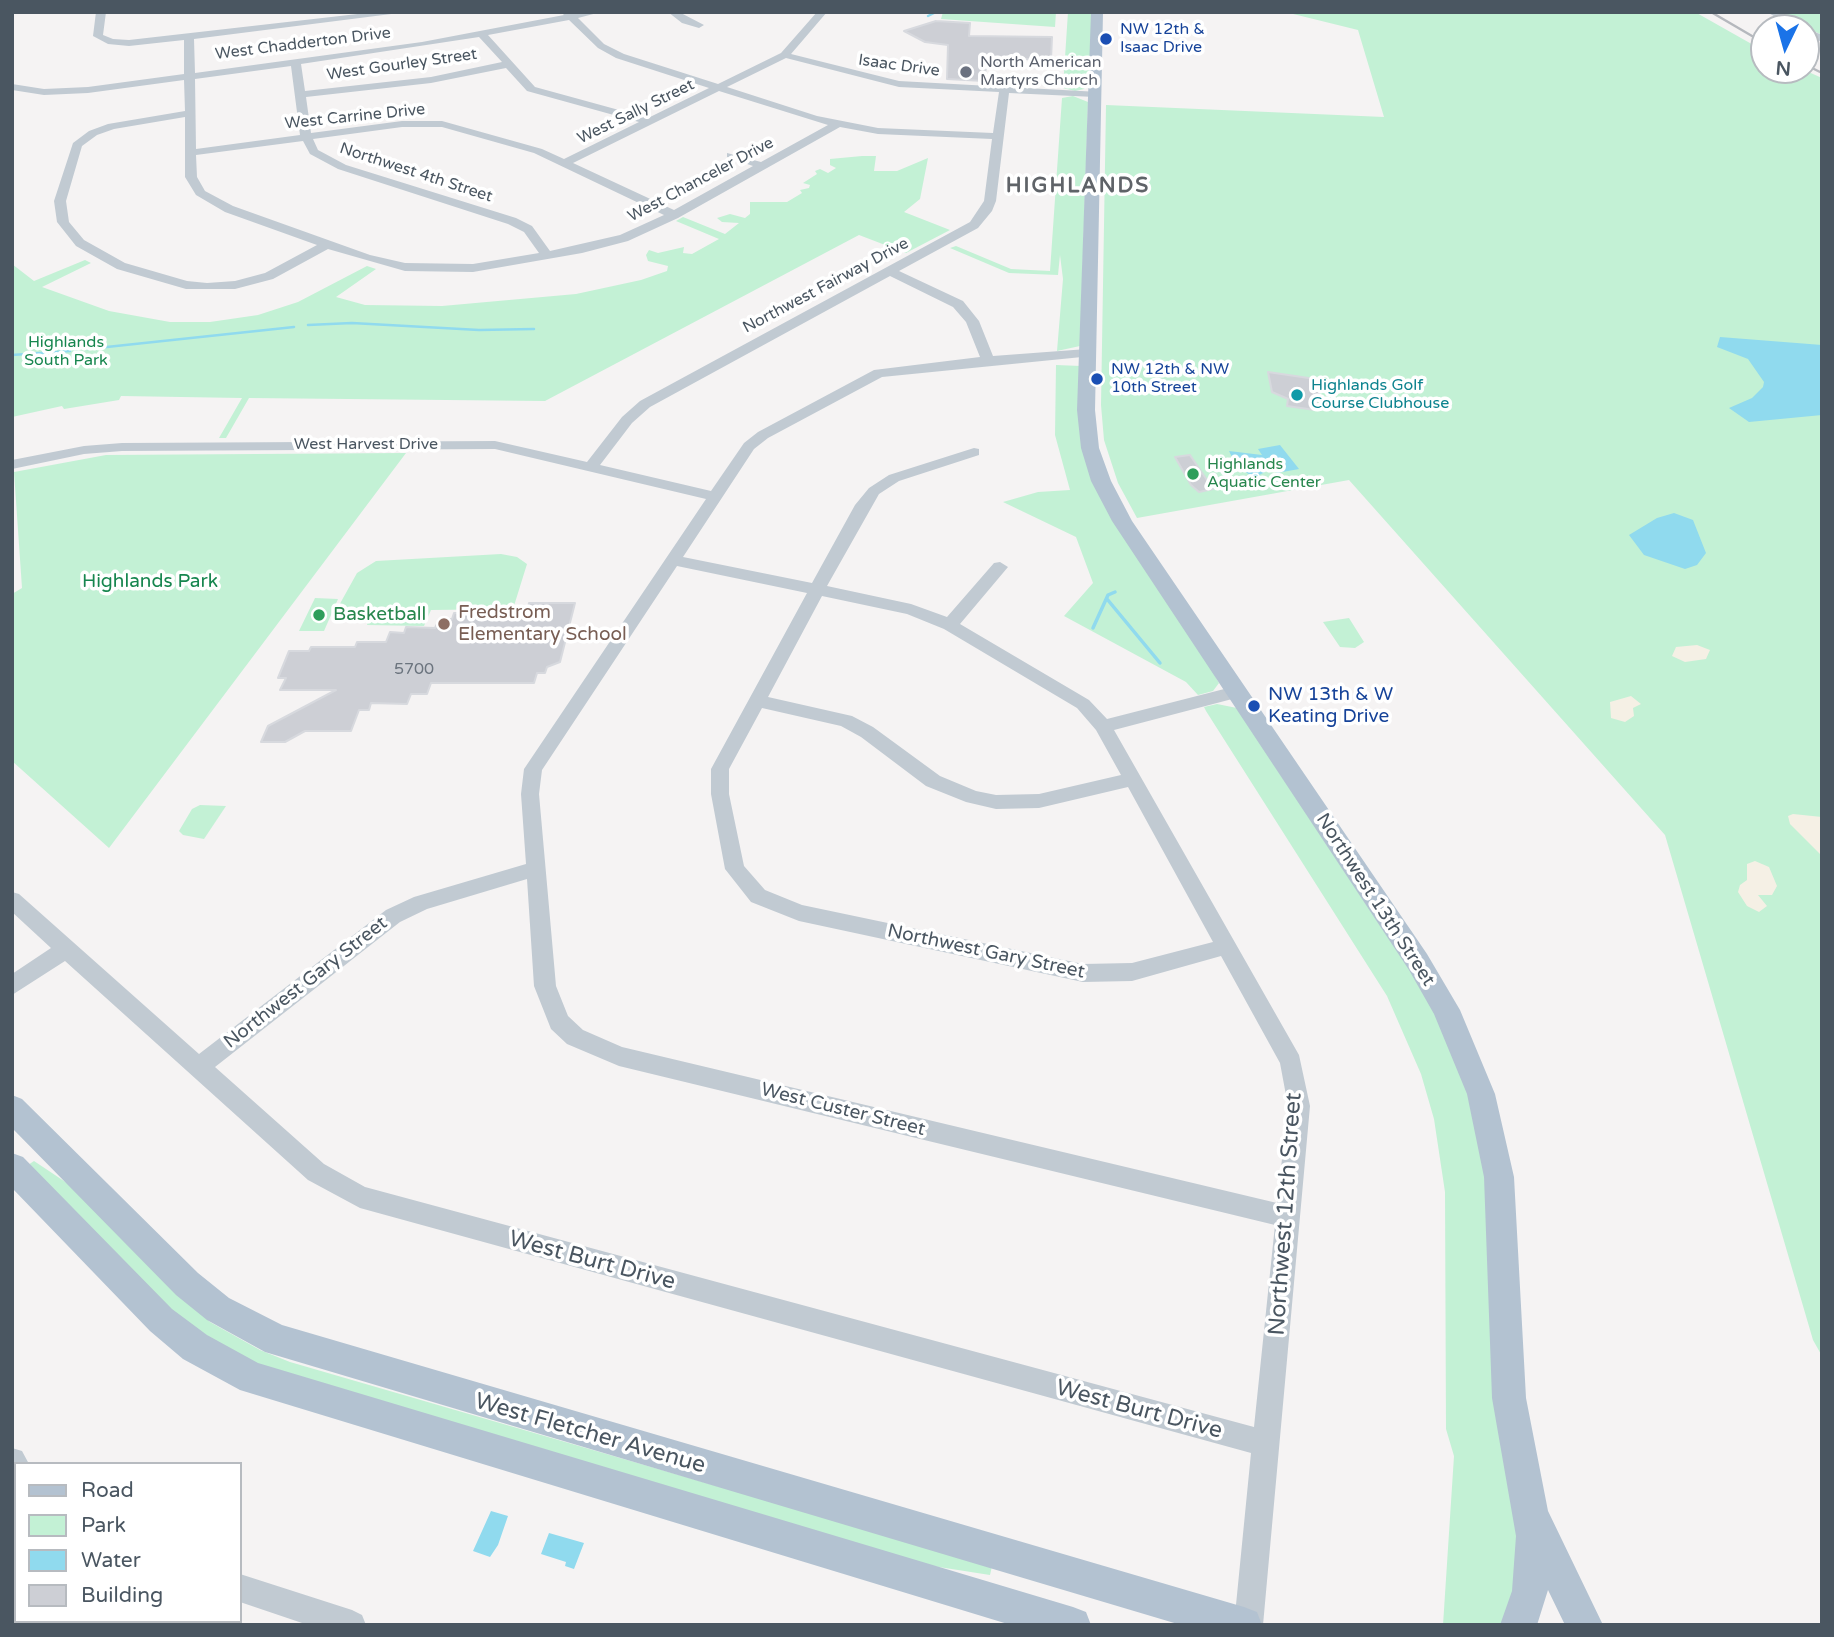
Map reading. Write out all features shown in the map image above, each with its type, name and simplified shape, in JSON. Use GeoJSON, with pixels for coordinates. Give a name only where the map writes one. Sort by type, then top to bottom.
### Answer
{"type":"FeatureCollection","features":[{"type":"Feature","properties":{"kind":"main road"},"geometry":{"type":"LineString","coordinates":[[1087,353],[1097,12]]}},
{"type":"Feature","properties":{"kind":"main road","name":"Northwest 13th Street"},"geometry":{"type":"LineString","coordinates":[[1087,353],[1088,434],[1094,463],[1108,497],[1418,962],[1446,1010],[1481,1094],[1499,1177],[1510,1398],[1530,1498],[1534,1564],[1530,1591],[1518,1625]]}},
{"type":"Feature","properties":{"kind":"main road","name":"West Fletcher Avenue"},"geometry":{"type":"LineString","coordinates":[[12,1108],[187,1284],[218,1309],[277,1340],[1246,1625]]}},
{"type":"Feature","properties":{"kind":"main road"},"geometry":{"type":"LineString","coordinates":[[12,1167],[161,1320],[204,1352],[251,1378],[1073,1625]]}},
{"type":"Feature","properties":{"kind":"main road","name":"Northwest 13th Street"},"geometry":{"type":"LineString","coordinates":[[1530,1498],[1550,1555],[1585,1625]]}},
{"type":"Feature","properties":{"kind":"street"},"geometry":{"type":"LineString","coordinates":[[101,12],[98,36],[116,43],[402,12]]}},
{"type":"Feature","properties":{"kind":"street","name":"West Chadderton Drive"},"geometry":{"type":"LineString","coordinates":[[12,87],[44,92],[80,91],[422,45],[568,15],[596,12]]}},
{"type":"Feature","properties":{"kind":"street"},"geometry":{"type":"LineString","coordinates":[[673,12],[685,21],[699,25]]}},
{"type":"Feature","properties":{"kind":"street"},"geometry":{"type":"LineString","coordinates":[[785,55],[822,12]]}},
{"type":"Feature","properties":{"kind":"street"},"geometry":{"type":"LineString","coordinates":[[568,15],[609,51],[837,124],[885,131],[998,136]]}},
{"type":"Feature","properties":{"kind":"street"},"geometry":{"type":"LineString","coordinates":[[247,16],[247,29]]}},
{"type":"Feature","properties":{"kind":"street"},"geometry":{"type":"LineString","coordinates":[[482,34],[525,84],[536,91],[650,122]]}},
{"type":"Feature","properties":{"kind":"street","name":"West Chanceler Drive"},"geometry":{"type":"LineString","coordinates":[[189,36],[191,177],[207,198],[229,209],[384,263],[421,269],[473,268],[547,256],[624,237],[674,215],[837,124]]}},
{"type":"Feature","properties":{"kind":"street","name":"West Sally Street"},"geometry":{"type":"LineString","coordinates":[[565,163],[785,55]]}},
{"type":"Feature","properties":{"kind":"street","name":"Isaac Drive"},"geometry":{"type":"LineString","coordinates":[[785,55],[889,83],[1095,94]]}},
{"type":"Feature","properties":{"kind":"street"},"geometry":{"type":"LineString","coordinates":[[295,60],[306,137]]}},
{"type":"Feature","properties":{"kind":"street","name":"West Gourley Street"},"geometry":{"type":"LineString","coordinates":[[300,95],[431,79],[509,65]]}},
{"type":"Feature","properties":{"kind":"street","name":"Northwest Fairway Drive"},"geometry":{"type":"LineString","coordinates":[[591,467],[626,421],[645,404],[965,231],[986,211],[1004,91]]}},
{"type":"Feature","properties":{"kind":"street"},"geometry":{"type":"LineString","coordinates":[[190,113],[112,126],[93,133],[77,145],[60,201],[63,222],[80,243],[114,264],[186,285],[207,287],[235,285],[269,276],[328,244]]}},
{"type":"Feature","properties":{"kind":"street","name":"West Carrine Drive"},"geometry":{"type":"LineString","coordinates":[[190,153],[402,124],[442,124],[529,148],[674,215]]}},
{"type":"Feature","properties":{"kind":"street","name":"Northwest 4th Street"},"geometry":{"type":"LineString","coordinates":[[306,137],[314,152],[330,162],[519,224],[528,229],[547,256]]}},
{"type":"Feature","properties":{"kind":"street"},"geometry":{"type":"LineString","coordinates":[[731,155],[762,166]]}},
{"type":"Feature","properties":{"kind":"street"},"geometry":{"type":"LineString","coordinates":[[889,271],[958,304],[972,321],[988,360]]}},
{"type":"Feature","properties":{"kind":"street","name":"West Custer Street"},"geometry":{"type":"LineString","coordinates":[[1087,353],[896,369],[869,378],[755,440],[533,769],[530,794],[545,985],[559,1021],[575,1037],[620,1056],[1288,1217]]}},
{"type":"Feature","properties":{"kind":"street","name":"West Harvest Drive"},"geometry":{"type":"LineString","coordinates":[[12,465],[84,450],[122,447],[478,444],[512,447],[715,496]]}},
{"type":"Feature","properties":{"kind":"street"},"geometry":{"type":"LineString","coordinates":[[974,452],[894,478],[874,491],[863,505],[756,700],[846,721],[867,732],[933,781],[974,797],[996,802],[1039,801],[1134,779]]}},
{"type":"Feature","properties":{"kind":"street"},"geometry":{"type":"LineString","coordinates":[[672,561],[911,609],[950,625],[1068,692],[1103,726],[1236,692]]}},
{"type":"Feature","properties":{"kind":"street"},"geometry":{"type":"LineString","coordinates":[[950,625],[1000,567]]}},
{"type":"Feature","properties":{"kind":"street","name":"Northwest Gary Street"},"geometry":{"type":"LineString","coordinates":[[756,700],[725,756],[718,781],[735,869],[751,890],[767,901],[799,913],[1083,974],[1132,972],[1224,947]]}},
{"type":"Feature","properties":{"kind":"street","name":"Northwest 12th Street"},"geometry":{"type":"LineString","coordinates":[[1103,726],[1296,1076],[1299,1105],[1246,1625]]}},
{"type":"Feature","properties":{"kind":"street","name":"Northwest Gary Street"},"geometry":{"type":"LineString","coordinates":[[200,1066],[386,920],[421,904],[537,868]]}},
{"type":"Feature","properties":{"kind":"street","name":"West Burt Drive"},"geometry":{"type":"LineString","coordinates":[[12,900],[316,1172],[360,1197],[1266,1444]]}},
{"type":"Feature","properties":{"kind":"street"},"geometry":{"type":"LineString","coordinates":[[12,986],[66,949]]}},
{"type":"Feature","properties":{"kind":"street"},"geometry":{"type":"LineString","coordinates":[[242,1589],[352,1625]]}},
{"type":"Feature","properties":{"kind":"green space"},"geometry":{"type":"Polygon","coordinates":[[[943,12],[1056,12],[1055,27],[941,19],[943,12]]]}},
{"type":"Feature","properties":{"kind":"green space"},"geometry":{"type":"Polygon","coordinates":[[[1068,12],[1092,12],[1089,83],[1084,89],[1075,91],[1063,88],[1068,12]]]}},
{"type":"Feature","properties":{"kind":"green space"},"geometry":{"type":"Polygon","coordinates":[[[1285,12],[1695,12],[1750,43],[1750,84],[1820,84],[1820,77],[1822,78],[1822,1356],[1813,1340],[1665,835],[1349,480],[1137,518],[1118,483],[1104,440],[1101,405],[1106,105],[1384,117],[1358,30],[1285,12]]]}},
{"type":"Feature","properties":{"kind":"green space"},"geometry":{"type":"Polygon","coordinates":[[[1778,12],[1822,12],[1822,35],[1820,14],[1778,12]]]}},
{"type":"Feature","properties":{"kind":"green space"},"geometry":{"type":"Polygon","coordinates":[[[1073,96],[1088,102],[1080,346],[1057,351],[1063,279],[1060,255],[1058,275],[1009,273],[950,248],[956,246],[1011,269],[1050,271],[1062,98],[1073,96]]]}},
{"type":"Feature","properties":{"kind":"green space","name":"Highlands South Park"},"geometry":{"type":"Polygon","coordinates":[[[876,156],[874,171],[897,171],[928,158],[920,199],[904,212],[950,230],[906,253],[859,235],[545,401],[249,398],[226,438],[219,438],[242,398],[121,396],[119,400],[64,409],[62,406],[12,417],[12,264],[34,281],[85,260],[91,263],[42,287],[109,311],[170,322],[210,322],[258,315],[298,302],[367,266],[376,269],[336,297],[365,305],[442,306],[576,294],[641,280],[667,271],[668,266],[648,261],[646,255],[649,250],[658,253],[684,247],[683,253],[692,254],[719,239],[676,221],[683,217],[725,234],[739,223],[722,222],[717,218],[730,214],[745,218],[750,214],[750,202],[787,202],[802,193],[800,190],[809,188],[810,185],[803,183],[817,174],[815,171],[820,169],[828,173],[836,168],[830,165],[830,159],[876,156]]]}},
{"type":"Feature","properties":{"kind":"green space"},"geometry":{"type":"Polygon","coordinates":[[[1056,365],[1081,366],[1081,428],[1219,683],[1213,691],[1198,695],[1186,682],[1064,616],[1093,583],[1076,537],[1003,502],[1038,492],[1070,490],[1055,435],[1056,365]]]}},
{"type":"Feature","properties":{"kind":"green space","name":"Highlands Park"},"geometry":{"type":"Polygon","coordinates":[[[406,453],[109,848],[12,761],[12,594],[22,588],[14,472],[106,455],[406,453]]]}},
{"type":"Feature","properties":{"kind":"green space"},"geometry":{"type":"Polygon","coordinates":[[[501,554],[517,557],[527,564],[513,609],[431,610],[424,626],[367,625],[369,618],[332,618],[357,573],[376,561],[501,554]]]}},
{"type":"Feature","properties":{"kind":"green space","name":"Basketball"},"geometry":{"type":"Polygon","coordinates":[[[315,598],[338,599],[324,631],[299,631],[315,598]]]}},
{"type":"Feature","properties":{"kind":"green space"},"geometry":{"type":"Polygon","coordinates":[[[1349,618],[1364,642],[1355,648],[1340,647],[1323,622],[1349,618]]]}},
{"type":"Feature","properties":{"kind":"green space"},"geometry":{"type":"Polygon","coordinates":[[[1217,704],[1237,708],[1417,981],[1439,1019],[1472,1105],[1482,1152],[1523,1575],[1501,1625],[1443,1625],[1454,1456],[1446,1429],[1445,1192],[1434,1119],[1421,1074],[1387,996],[1204,707],[1217,704]]]}},
{"type":"Feature","properties":{"kind":"green space"},"geometry":{"type":"Polygon","coordinates":[[[200,805],[226,806],[204,839],[183,835],[179,831],[192,809],[200,805]]]}},
{"type":"Feature","properties":{"kind":"green space"},"geometry":{"type":"Polygon","coordinates":[[[34,1161],[73,1187],[210,1322],[260,1350],[290,1362],[992,1566],[990,1575],[926,1565],[285,1375],[240,1357],[174,1314],[28,1165],[34,1161]]]}},
{"type":"Feature","properties":{"kind":"sand"},"geometry":{"type":"Polygon","coordinates":[[[1697,645],[1710,650],[1706,659],[1685,662],[1672,656],[1676,647],[1697,645]]]}},
{"type":"Feature","properties":{"kind":"sand"},"geometry":{"type":"Polygon","coordinates":[[[1631,696],[1641,704],[1633,708],[1634,716],[1625,722],[1611,718],[1610,702],[1631,696]]]}},
{"type":"Feature","properties":{"kind":"sand"},"geometry":{"type":"Polygon","coordinates":[[[1793,814],[1822,817],[1822,856],[1790,824],[1788,816],[1793,814]]]}},
{"type":"Feature","properties":{"kind":"sand"},"geometry":{"type":"Polygon","coordinates":[[[1755,861],[1769,867],[1777,886],[1772,895],[1758,895],[1767,906],[1759,912],[1747,906],[1738,892],[1740,885],[1747,880],[1747,864],[1755,861]]]}},
{"type":"Feature","properties":{"kind":"water"},"geometry":{"type":"Polygon","coordinates":[[[1720,337],[1822,345],[1822,415],[1749,422],[1729,408],[1752,398],[1763,387],[1764,382],[1748,359],[1717,347],[1720,337]]]}},
{"type":"Feature","properties":{"kind":"water"},"geometry":{"type":"Polygon","coordinates":[[[1280,445],[1299,469],[1277,473],[1272,468],[1254,478],[1236,465],[1229,451],[1262,455],[1258,449],[1280,445]]]}},
{"type":"Feature","properties":{"kind":"water"},"geometry":{"type":"Polygon","coordinates":[[[1674,513],[1693,520],[1706,553],[1697,565],[1685,569],[1644,555],[1629,535],[1657,518],[1674,513]]]}},
{"type":"Feature","properties":{"kind":"water"},"geometry":{"type":"Polygon","coordinates":[[[491,1511],[508,1516],[498,1545],[490,1557],[473,1551],[491,1511]]]}},
{"type":"Feature","properties":{"kind":"water"},"geometry":{"type":"Polygon","coordinates":[[[549,1533],[584,1543],[574,1569],[565,1566],[566,1562],[541,1554],[549,1533]]]}},
{"type":"Feature","properties":{"kind":"building"},"geometry":{"type":"Polygon","coordinates":[[[936,21],[970,23],[969,36],[1052,37],[1051,60],[1024,59],[1023,68],[986,67],[984,81],[947,79],[948,45],[925,42],[904,31],[936,21]]]}},
{"type":"Feature","properties":{"kind":"building","name":"Highlands Golf Course Clubhouse"},"geometry":{"type":"Polygon","coordinates":[[[1268,372],[1322,380],[1315,410],[1287,406],[1288,399],[1272,392],[1268,372]]]}},
{"type":"Feature","properties":{"kind":"building","name":"Highlands Aquatic Center"},"geometry":{"type":"Polygon","coordinates":[[[1190,455],[1213,489],[1199,492],[1191,485],[1175,457],[1190,455]]]}},
{"type":"Feature","properties":{"kind":"building","name":"Fredstrom Elementary School"},"geometry":{"type":"Polygon","coordinates":[[[529,603],[575,603],[560,662],[547,667],[545,673],[537,673],[534,683],[431,683],[427,694],[411,694],[407,704],[371,703],[369,710],[359,710],[351,731],[305,731],[285,742],[261,742],[268,726],[336,690],[280,690],[286,678],[278,678],[289,651],[309,651],[311,647],[355,647],[357,642],[386,642],[390,632],[404,633],[406,627],[435,628],[439,619],[452,619],[454,613],[471,613],[469,618],[525,618],[529,603]]]}},
{"type":"Feature","properties":{"kind":"waterway"},"geometry":{"type":"LineString","coordinates":[[928,16],[936,12]]}},
{"type":"Feature","properties":{"kind":"waterway"},"geometry":{"type":"LineString","coordinates":[[308,325],[352,323],[479,330],[534,329]]}},
{"type":"Feature","properties":{"kind":"waterway"},"geometry":{"type":"LineString","coordinates":[[88,349],[294,327]]}},
{"type":"Feature","properties":{"kind":"waterway"},"geometry":{"type":"LineString","coordinates":[[12,355],[70,351]]}},
{"type":"Feature","properties":{"kind":"waterway"},"geometry":{"type":"LineString","coordinates":[[1093,628],[1108,595],[1115,592]]}},
{"type":"Feature","properties":{"kind":"waterway"},"geometry":{"type":"LineString","coordinates":[[1107,599],[1160,663]]}},
{"type":"Feature","properties":{"kind":"railway"},"geometry":{"type":"LineString","coordinates":[[1711,12],[1750,35]]}},
{"type":"Feature","properties":{"kind":"place","name":"NW 12th & Isaac Drive"},"geometry":{"type":"Point","coordinates":[1106,39]}},
{"type":"Feature","properties":{"kind":"place","name":"North American Martyrs Church"},"geometry":{"type":"Point","coordinates":[966,72]}},
{"type":"Feature","properties":{"kind":"place","name":"NW 12th & NW 10th Street"},"geometry":{"type":"Point","coordinates":[1097,379]}},
{"type":"Feature","properties":{"kind":"place","name":"Highlands Golf Course Clubhouse"},"geometry":{"type":"Point","coordinates":[1297,395]}},
{"type":"Feature","properties":{"kind":"place","name":"Highlands Aquatic Center"},"geometry":{"type":"Point","coordinates":[1193,474]}},
{"type":"Feature","properties":{"kind":"place","name":"Basketball"},"geometry":{"type":"Point","coordinates":[319,615]}},
{"type":"Feature","properties":{"kind":"place","name":"Fredstrom Elementary School"},"geometry":{"type":"Point","coordinates":[444,624]}},
{"type":"Feature","properties":{"kind":"place","name":"NW 13th & W Keating Drive"},"geometry":{"type":"Point","coordinates":[1254,706]}},
{"type":"Feature","properties":{"kind":"district","name":"HIGHLANDS"},"geometry":{"type":"Point","coordinates":[1078,186]}}]}
